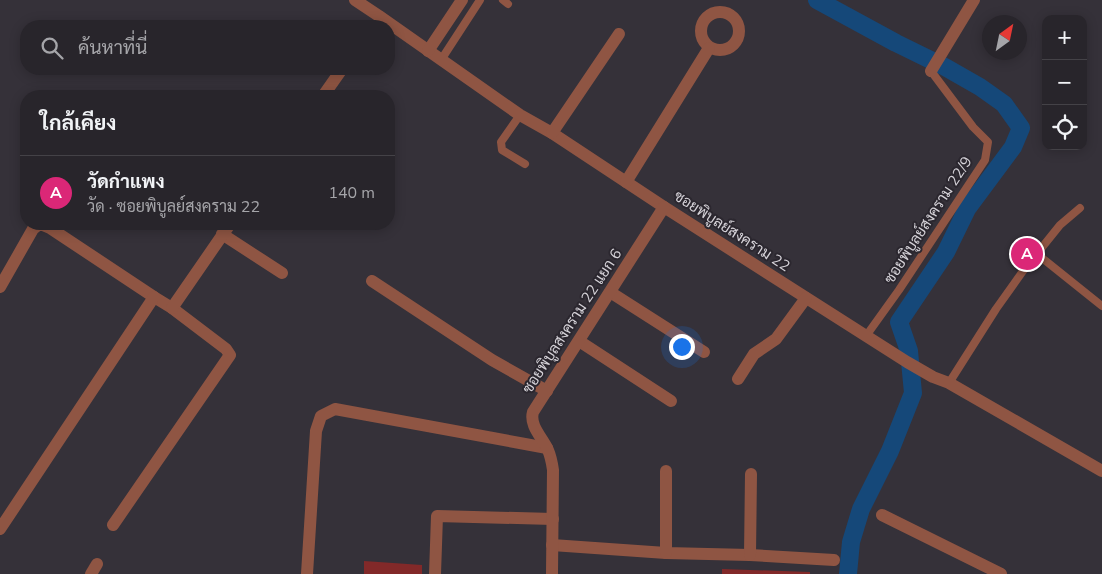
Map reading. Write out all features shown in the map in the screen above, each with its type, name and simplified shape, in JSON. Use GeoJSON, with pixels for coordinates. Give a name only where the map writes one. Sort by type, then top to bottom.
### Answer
{"type":"FeatureCollection","features":[{"type":"Feature","properties":{"kind":"street","name":"ซอยพิบูลย์สงคราม 22"},"geometry":{"type":"LineString","coordinates":[[355,0],[375,20]]}},
{"type":"Feature","properties":{"kind":"street"},"geometry":{"type":"LineString","coordinates":[[428,51],[462,0]]}},
{"type":"Feature","properties":{"kind":"street"},"geometry":{"type":"LineString","coordinates":[[931,71],[974,0]]}},
{"type":"Feature","properties":{"kind":"street","name":"ซอยพิบูลย์สงคราม 22"},"geometry":{"type":"LineString","coordinates":[[395,32],[428,51],[520,115],[552,133],[907,362],[933,377],[949,383],[1102,471]]}},
{"type":"Feature","properties":{"kind":"street"},"geometry":{"type":"LineString","coordinates":[[552,133],[619,34]]}},
{"type":"Feature","properties":{"kind":"street"},"geometry":{"type":"LineString","coordinates":[[626,182],[709,48]]}},
{"type":"Feature","properties":{"kind":"street"},"geometry":{"type":"LineString","coordinates":[[327,90],[338,75]]}},
{"type":"Feature","properties":{"kind":"street","name":"ซอยพิบูลสงคราม 22 แยก 6"},"geometry":{"type":"LineString","coordinates":[[552,574],[553,470],[551,457],[536,430],[532,417],[537,404],[664,207]]}},
{"type":"Feature","properties":{"kind":"street"},"geometry":{"type":"LineString","coordinates":[[0,287],[32,230]]}},
{"type":"Feature","properties":{"kind":"street"},"geometry":{"type":"LineString","coordinates":[[53,230],[172,308],[226,349],[230,355],[113,525]]}},
{"type":"Feature","properties":{"kind":"street"},"geometry":{"type":"LineString","coordinates":[[172,308],[225,230]]}},
{"type":"Feature","properties":{"kind":"street"},"geometry":{"type":"LineString","coordinates":[[222,234],[282,273]]}},
{"type":"Feature","properties":{"kind":"street"},"geometry":{"type":"LineString","coordinates":[[372,281],[492,360],[547,391]]}},
{"type":"Feature","properties":{"kind":"street"},"geometry":{"type":"LineString","coordinates":[[610,292],[704,352]]}},
{"type":"Feature","properties":{"kind":"street"},"geometry":{"type":"LineString","coordinates":[[0,529],[154,297]]}},
{"type":"Feature","properties":{"kind":"street"},"geometry":{"type":"LineString","coordinates":[[738,379],[754,354],[776,339],[806,298]]}},
{"type":"Feature","properties":{"kind":"street"},"geometry":{"type":"LineString","coordinates":[[579,341],[671,401]]}},
{"type":"Feature","properties":{"kind":"street"},"geometry":{"type":"LineString","coordinates":[[306,574],[316,432],[321,416],[335,408],[547,448]]}},
{"type":"Feature","properties":{"kind":"street"},"geometry":{"type":"LineString","coordinates":[[666,471],[666,553]]}},
{"type":"Feature","properties":{"kind":"street"},"geometry":{"type":"LineString","coordinates":[[750,555],[751,474]]}},
{"type":"Feature","properties":{"kind":"street"},"geometry":{"type":"LineString","coordinates":[[882,515],[1000,574]]}},
{"type":"Feature","properties":{"kind":"street"},"geometry":{"type":"LineString","coordinates":[[435,574],[437,516],[553,519]]}},
{"type":"Feature","properties":{"kind":"street"},"geometry":{"type":"LineString","coordinates":[[552,545],[666,553],[834,560]]}},
{"type":"Feature","properties":{"kind":"lane"},"geometry":{"type":"LineString","coordinates":[[441,60],[480,0]]}},
{"type":"Feature","properties":{"kind":"lane","name":"ซอยพิบูลย์สงคราม 22/9"},"geometry":{"type":"LineString","coordinates":[[866,336],[899,290],[984,160],[988,142],[973,127],[931,71]]}},
{"type":"Feature","properties":{"kind":"lane"},"geometry":{"type":"LineString","coordinates":[[520,115],[501,142],[501,146],[502,150],[525,164]]}},
{"type":"Feature","properties":{"kind":"lane"},"geometry":{"type":"LineString","coordinates":[[949,383],[996,309],[1023,271],[1060,225],[1080,208]]}},
{"type":"Feature","properties":{"kind":"lane"},"geometry":{"type":"LineString","coordinates":[[1037,254],[1102,306]]}},
{"type":"Feature","properties":{"kind":"building"},"geometry":{"type":"Polygon","coordinates":[[[364,561],[422,565],[422,574],[364,574],[364,561]]]}},
{"type":"Feature","properties":{"kind":"building"},"geometry":{"type":"Polygon","coordinates":[[[722,569],[810,572],[810,574],[722,574],[722,569]]]}},
{"type":"Feature","properties":{"kind":"waterway"},"geometry":{"type":"LineString","coordinates":[[817,0],[980,87],[1004,104],[1021,128],[1013,147],[967,209],[946,252],[899,322],[909,351],[913,393],[890,451],[861,509],[851,542],[848,574]]}},
{"type":"Feature","properties":{"kind":"place","name":"วัดกำแพง"},"geometry":{"type":"Point","coordinates":[1027,254]}}]}
